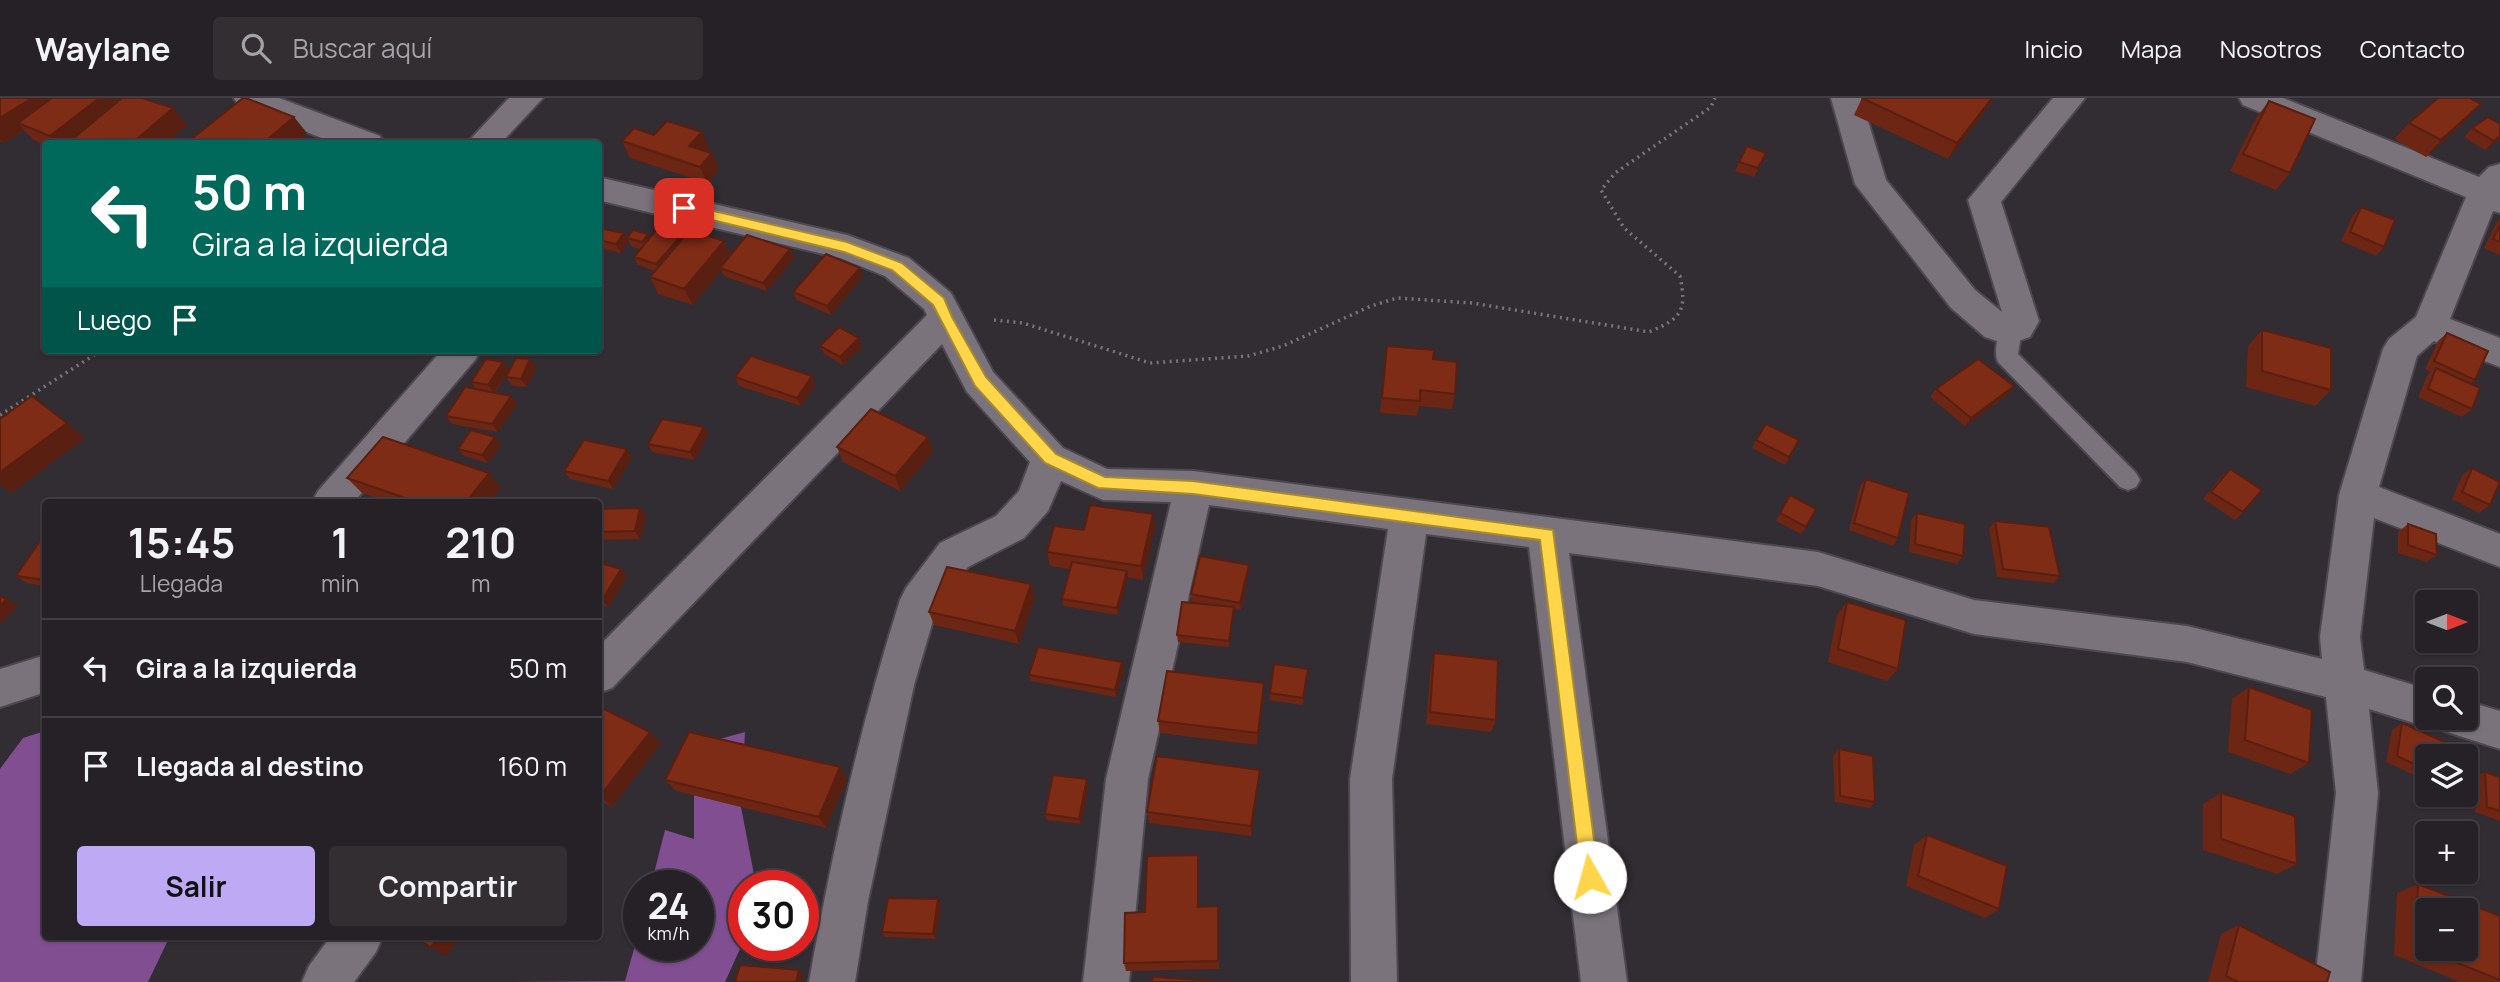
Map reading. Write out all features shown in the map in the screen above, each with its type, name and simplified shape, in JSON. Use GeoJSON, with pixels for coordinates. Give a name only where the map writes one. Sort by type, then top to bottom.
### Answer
{"type":"FeatureCollection","features":[{"type":"Feature","properties":{"kind":"street"},"geometry":{"type":"LineString","coordinates":[[249,98],[359,140]]}},
{"type":"Feature","properties":{"kind":"street"},"geometry":{"type":"LineString","coordinates":[[485,140],[528,98]]}},
{"type":"Feature","properties":{"kind":"street"},"geometry":{"type":"LineString","coordinates":[[1846,98],[1871,184],[1963,299],[1991,324],[2011,329],[2018,328],[2022,321],[1984,200],[2070,98]]}},
{"type":"Feature","properties":{"kind":"street"},"geometry":{"type":"LineString","coordinates":[[2254,98],[2495,189],[2430,326],[2401,349],[2358,495],[2340,637],[2357,793],[2338,982]]}},
{"type":"Feature","properties":{"kind":"street"},"geometry":{"type":"LineString","coordinates":[[602,190],[847,247],[897,267],[939,302],[980,382],[1050,459],[1103,484],[1193,488],[1818,569],[1974,617],[2187,644],[2346,683],[2415,704]]}},
{"type":"Feature","properties":{"kind":"street"},"geometry":{"type":"LineString","coordinates":[[602,670],[945,318]]}},
{"type":"Feature","properties":{"kind":"street"},"geometry":{"type":"LineString","coordinates":[[2430,326],[2500,353]]}},
{"type":"Feature","properties":{"kind":"street"},"geometry":{"type":"LineString","coordinates":[[334,499],[460,354]]}},
{"type":"Feature","properties":{"kind":"street"},"geometry":{"type":"LineString","coordinates":[[832,982],[846,901],[893,685],[920,600],[954,555],[1010,527],[1035,500],[1050,459]]}},
{"type":"Feature","properties":{"kind":"street"},"geometry":{"type":"LineString","coordinates":[[1106,982],[1127,779],[1180,559],[1193,488]]}},
{"type":"Feature","properties":{"kind":"street"},"geometry":{"type":"LineString","coordinates":[[2358,495],[2500,551]]}},
{"type":"Feature","properties":{"kind":"street"},"geometry":{"type":"LineString","coordinates":[[1374,982],[1371,779],[1409,516]]}},
{"type":"Feature","properties":{"kind":"street"},"geometry":{"type":"LineString","coordinates":[[1547,534],[1604,982]]}},
{"type":"Feature","properties":{"kind":"street"},"geometry":{"type":"LineString","coordinates":[[0,688],[42,675]]}},
{"type":"Feature","properties":{"kind":"street"},"geometry":{"type":"LineString","coordinates":[[2478,724],[2500,730]]}},
{"type":"Feature","properties":{"kind":"street"},"geometry":{"type":"LineString","coordinates":[[325,982],[357,940]]}},
{"type":"Feature","properties":{"kind":"lane"},"geometry":{"type":"LineString","coordinates":[[2011,329],[2006,356],[2128,480]]}},
{"type":"Feature","properties":{"kind":"path"},"geometry":{"type":"LineString","coordinates":[[945,318],[967,317],[1023,323],[1150,362],[1248,356],[1283,346],[1371,306],[1397,298],[1472,303],[1649,332],[1676,321],[1684,297],[1680,276],[1635,242],[1607,206],[1601,190],[1615,173],[1711,107],[1715,98]]}},
{"type":"Feature","properties":{"kind":"path"},"geometry":{"type":"LineString","coordinates":[[0,415],[96,354]]}},
{"type":"Feature","properties":{"kind":"shaded area"},"geometry":{"type":"Polygon","coordinates":[[[42,732],[42,940],[168,940],[148,982],[0,982],[0,769],[23,738],[42,732]]]}},
{"type":"Feature","properties":{"kind":"shaded area"},"geometry":{"type":"Polygon","coordinates":[[[745,732],[741,807],[753,870],[728,870],[728,961],[734,961],[725,982],[500,982],[625,981],[631,961],[714,961],[714,870],[655,870],[665,830],[694,839],[694,746],[745,732]]]}},
{"type":"Feature","properties":{"kind":"building"},"geometry":{"type":"Polygon","coordinates":[[[0,98],[32,98],[0,118],[0,98]]]}},
{"type":"Feature","properties":{"kind":"building"},"geometry":{"type":"Polygon","coordinates":[[[52,98],[99,98],[50,136],[18,123],[52,98]]]}},
{"type":"Feature","properties":{"kind":"building"},"geometry":{"type":"Polygon","coordinates":[[[122,98],[142,98],[173,108],[136,140],[72,140],[122,98]]]}},
{"type":"Feature","properties":{"kind":"building"},"geometry":{"type":"Polygon","coordinates":[[[243,98],[294,117],[267,140],[190,140],[243,98]]]}},
{"type":"Feature","properties":{"kind":"building"},"geometry":{"type":"Polygon","coordinates":[[[1862,98],[1992,98],[1957,143],[1862,98]]]}},
{"type":"Feature","properties":{"kind":"building"},"geometry":{"type":"Polygon","coordinates":[[[2438,98],[2470,98],[2481,104],[2441,140],[2409,123],[2438,98]]]}},
{"type":"Feature","properties":{"kind":"building"},"geometry":{"type":"Polygon","coordinates":[[[2269,101],[2315,119],[2290,173],[2243,154],[2269,101]]]}},
{"type":"Feature","properties":{"kind":"building"},"geometry":{"type":"Polygon","coordinates":[[[2488,117],[2500,124],[2500,136],[2494,141],[2472,128],[2488,117]]]}},
{"type":"Feature","properties":{"kind":"building"},"geometry":{"type":"Polygon","coordinates":[[[667,121],[702,132],[689,146],[712,153],[700,167],[622,141],[634,128],[654,135],[667,121]]]}},
{"type":"Feature","properties":{"kind":"building"},"geometry":{"type":"Polygon","coordinates":[[[1747,146],[1766,153],[1758,168],[1739,162],[1747,146]]]}},
{"type":"Feature","properties":{"kind":"building"},"geometry":{"type":"Polygon","coordinates":[[[2361,207],[2395,220],[2384,247],[2350,232],[2361,207]]]}},
{"type":"Feature","properties":{"kind":"building"},"geometry":{"type":"Polygon","coordinates":[[[662,223],[686,230],[656,264],[634,257],[662,223]]]}},
{"type":"Feature","properties":{"kind":"building"},"geometry":{"type":"Polygon","coordinates":[[[2500,225],[2500,242],[2493,239],[2500,225]]]}},
{"type":"Feature","properties":{"kind":"building"},"geometry":{"type":"Polygon","coordinates":[[[602,230],[624,233],[616,244],[602,241],[602,230]]]}},
{"type":"Feature","properties":{"kind":"building"},"geometry":{"type":"Polygon","coordinates":[[[633,230],[648,234],[642,242],[627,238],[633,230]]]}},
{"type":"Feature","properties":{"kind":"building"},"geometry":{"type":"Polygon","coordinates":[[[690,230],[724,241],[684,289],[650,277],[690,230]]]}},
{"type":"Feature","properties":{"kind":"building"},"geometry":{"type":"Polygon","coordinates":[[[747,235],[790,249],[763,283],[720,268],[747,235]]]}},
{"type":"Feature","properties":{"kind":"building"},"geometry":{"type":"Polygon","coordinates":[[[826,254],[860,268],[827,306],[793,292],[826,254]]]}},
{"type":"Feature","properties":{"kind":"building"},"geometry":{"type":"Polygon","coordinates":[[[839,327],[859,338],[840,357],[820,346],[839,327]]]}},
{"type":"Feature","properties":{"kind":"building"},"geometry":{"type":"Polygon","coordinates":[[[2262,330],[2331,348],[2331,390],[2262,371],[2262,330]]]}},
{"type":"Feature","properties":{"kind":"building"},"geometry":{"type":"Polygon","coordinates":[[[2447,333],[2488,351],[2475,380],[2434,361],[2447,333]]]}},
{"type":"Feature","properties":{"kind":"building"},"geometry":{"type":"Polygon","coordinates":[[[1387,346],[1434,350],[1433,359],[1457,362],[1455,394],[1420,390],[1420,401],[1382,398],[1387,346]]]}},
{"type":"Feature","properties":{"kind":"building"},"geometry":{"type":"Polygon","coordinates":[[[751,356],[812,376],[797,398],[735,377],[751,356]]]}},
{"type":"Feature","properties":{"kind":"building"},"geometry":{"type":"Polygon","coordinates":[[[516,358],[530,359],[521,379],[506,377],[516,358]]]}},
{"type":"Feature","properties":{"kind":"building"},"geometry":{"type":"Polygon","coordinates":[[[486,359],[503,362],[488,385],[471,382],[486,359]]]}},
{"type":"Feature","properties":{"kind":"building"},"geometry":{"type":"Polygon","coordinates":[[[1978,359],[2014,386],[1971,418],[1936,389],[1978,359]]]}},
{"type":"Feature","properties":{"kind":"building"},"geometry":{"type":"Polygon","coordinates":[[[2436,368],[2480,388],[2472,409],[2428,389],[2436,368]]]}},
{"type":"Feature","properties":{"kind":"building"},"geometry":{"type":"Polygon","coordinates":[[[465,387],[511,396],[492,424],[446,416],[465,387]]]}},
{"type":"Feature","properties":{"kind":"building"},"geometry":{"type":"Polygon","coordinates":[[[32,396],[67,423],[0,472],[0,419],[32,396]]]}},
{"type":"Feature","properties":{"kind":"building"},"geometry":{"type":"Polygon","coordinates":[[[871,409],[928,437],[895,476],[837,447],[871,409]]]}},
{"type":"Feature","properties":{"kind":"building"},"geometry":{"type":"Polygon","coordinates":[[[662,419],[704,427],[690,452],[648,444],[662,419]]]}},
{"type":"Feature","properties":{"kind":"building"},"geometry":{"type":"Polygon","coordinates":[[[1766,424],[1799,440],[1789,457],[1756,440],[1766,424]]]}},
{"type":"Feature","properties":{"kind":"building"},"geometry":{"type":"Polygon","coordinates":[[[471,430],[495,437],[482,455],[458,449],[471,430]]]}},
{"type":"Feature","properties":{"kind":"building"},"geometry":{"type":"Polygon","coordinates":[[[383,437],[489,473],[468,499],[408,499],[347,478],[383,437]]]}},
{"type":"Feature","properties":{"kind":"building"},"geometry":{"type":"Polygon","coordinates":[[[584,440],[627,449],[608,481],[564,471],[584,440]]]}},
{"type":"Feature","properties":{"kind":"building"},"geometry":{"type":"Polygon","coordinates":[[[2472,468],[2500,482],[2490,505],[2462,492],[2472,468]]]}},
{"type":"Feature","properties":{"kind":"building"},"geometry":{"type":"Polygon","coordinates":[[[2230,469],[2262,490],[2243,512],[2211,492],[2230,469]]]}},
{"type":"Feature","properties":{"kind":"building"},"geometry":{"type":"Polygon","coordinates":[[[1866,479],[1909,493],[1898,538],[1854,523],[1866,479]]]}},
{"type":"Feature","properties":{"kind":"building"},"geometry":{"type":"Polygon","coordinates":[[[1790,495],[1816,509],[1806,527],[1780,513],[1790,495]]]}},
{"type":"Feature","properties":{"kind":"building"},"geometry":{"type":"Polygon","coordinates":[[[1090,505],[1153,514],[1141,566],[1047,552],[1054,526],[1084,530],[1090,505]]]}},
{"type":"Feature","properties":{"kind":"building"},"geometry":{"type":"Polygon","coordinates":[[[640,508],[635,531],[602,532],[602,509],[640,508]]]}},
{"type":"Feature","properties":{"kind":"building"},"geometry":{"type":"Polygon","coordinates":[[[1917,513],[1965,524],[1963,556],[1915,544],[1917,513]]]}},
{"type":"Feature","properties":{"kind":"building"},"geometry":{"type":"Polygon","coordinates":[[[1995,521],[2049,527],[2060,576],[2003,569],[1995,521]]]}},
{"type":"Feature","properties":{"kind":"building"},"geometry":{"type":"Polygon","coordinates":[[[2408,524],[2436,534],[2437,555],[2408,545],[2408,524]]]}},
{"type":"Feature","properties":{"kind":"building"},"geometry":{"type":"Polygon","coordinates":[[[40,541],[42,541],[42,579],[16,576],[40,541]]]}},
{"type":"Feature","properties":{"kind":"building"},"geometry":{"type":"Polygon","coordinates":[[[1200,556],[1249,565],[1240,603],[1191,594],[1200,556]]]}},
{"type":"Feature","properties":{"kind":"building"},"geometry":{"type":"Polygon","coordinates":[[[1072,562],[1127,571],[1117,608],[1062,599],[1072,562]]]}},
{"type":"Feature","properties":{"kind":"building"},"geometry":{"type":"Polygon","coordinates":[[[602,564],[621,569],[602,600],[602,564]]]}},
{"type":"Feature","properties":{"kind":"building"},"geometry":{"type":"Polygon","coordinates":[[[947,567],[1031,584],[1015,631],[929,612],[947,567]]]}},
{"type":"Feature","properties":{"kind":"building"},"geometry":{"type":"Polygon","coordinates":[[[0,596],[7,599],[0,606],[0,596]]]}},
{"type":"Feature","properties":{"kind":"building"},"geometry":{"type":"Polygon","coordinates":[[[1182,602],[1234,607],[1229,641],[1177,635],[1182,602]]]}},
{"type":"Feature","properties":{"kind":"building"},"geometry":{"type":"Polygon","coordinates":[[[1847,602],[1906,620],[1898,669],[1838,649],[1847,602]]]}},
{"type":"Feature","properties":{"kind":"building"},"geometry":{"type":"Polygon","coordinates":[[[1038,647],[1122,662],[1115,690],[1029,675],[1038,647]]]}},
{"type":"Feature","properties":{"kind":"building"},"geometry":{"type":"Polygon","coordinates":[[[1434,653],[1498,660],[1496,720],[1430,712],[1434,653]]]}},
{"type":"Feature","properties":{"kind":"building"},"geometry":{"type":"Polygon","coordinates":[[[1274,664],[1308,669],[1303,698],[1270,693],[1274,664]]]}},
{"type":"Feature","properties":{"kind":"building"},"geometry":{"type":"Polygon","coordinates":[[[1167,671],[1264,683],[1258,733],[1158,721],[1167,671]]]}},
{"type":"Feature","properties":{"kind":"building"},"geometry":{"type":"Polygon","coordinates":[[[2249,687],[2312,710],[2309,763],[2245,740],[2249,687]]]}},
{"type":"Feature","properties":{"kind":"building"},"geometry":{"type":"Polygon","coordinates":[[[602,708],[650,732],[602,793],[602,708]]]}},
{"type":"Feature","properties":{"kind":"building"},"geometry":{"type":"Polygon","coordinates":[[[2402,723],[2450,744],[2415,744],[2415,764],[2397,756],[2402,723]]]}},
{"type":"Feature","properties":{"kind":"building"},"geometry":{"type":"Polygon","coordinates":[[[689,732],[840,767],[819,817],[665,780],[689,732]]]}},
{"type":"Feature","properties":{"kind":"building"},"geometry":{"type":"Polygon","coordinates":[[[1839,749],[1873,756],[1875,802],[1840,796],[1839,749]]]}},
{"type":"Feature","properties":{"kind":"building"},"geometry":{"type":"Polygon","coordinates":[[[1157,756],[1260,770],[1251,826],[1147,812],[1157,756]]]}},
{"type":"Feature","properties":{"kind":"building"},"geometry":{"type":"Polygon","coordinates":[[[2485,772],[2500,777],[2500,811],[2487,807],[2485,772]]]}},
{"type":"Feature","properties":{"kind":"building"},"geometry":{"type":"Polygon","coordinates":[[[1053,775],[1087,779],[1079,819],[1045,814],[1053,775]]]}},
{"type":"Feature","properties":{"kind":"building"},"geometry":{"type":"Polygon","coordinates":[[[2221,793],[2295,816],[2297,864],[2221,839],[2221,793]]]}},
{"type":"Feature","properties":{"kind":"building"},"geometry":{"type":"Polygon","coordinates":[[[1927,835],[2007,866],[1999,909],[1918,876],[1927,835]]]}},
{"type":"Feature","properties":{"kind":"building"},"geometry":{"type":"Polygon","coordinates":[[[1198,855],[1198,907],[1218,906],[1218,961],[1124,963],[1125,913],[1145,912],[1147,856],[1198,855]]]}},
{"type":"Feature","properties":{"kind":"building"},"geometry":{"type":"Polygon","coordinates":[[[2418,884],[2454,898],[2418,898],[2418,884]]]}},
{"type":"Feature","properties":{"kind":"building"},"geometry":{"type":"Polygon","coordinates":[[[888,898],[938,899],[933,934],[882,932],[888,898]]]}},
{"type":"Feature","properties":{"kind":"building"},"geometry":{"type":"Polygon","coordinates":[[[2478,907],[2500,916],[2500,980],[2453,961],[2478,961],[2478,907]]]}},
{"type":"Feature","properties":{"kind":"building"},"geometry":{"type":"Polygon","coordinates":[[[2239,925],[2330,972],[2327,982],[2238,982],[2226,976],[2239,925]]]}},
{"type":"Feature","properties":{"kind":"building"},"geometry":{"type":"Polygon","coordinates":[[[419,940],[436,940],[431,947],[419,940]]]}},
{"type":"Feature","properties":{"kind":"building"},"geometry":{"type":"Polygon","coordinates":[[[740,965],[799,970],[796,982],[735,982],[740,965]]]}},
{"type":"Feature","properties":{"kind":"building"},"geometry":{"type":"Polygon","coordinates":[[[1153,977],[1230,982],[1152,982],[1153,977]]]}},
{"type":"Feature","properties":{"kind":"route"},"geometry":{"type":"LineString","coordinates":[[684,208],[847,247],[897,267],[939,302],[980,382],[1050,459],[1103,484],[1193,488],[1547,534],[1590,877]]}}]}
